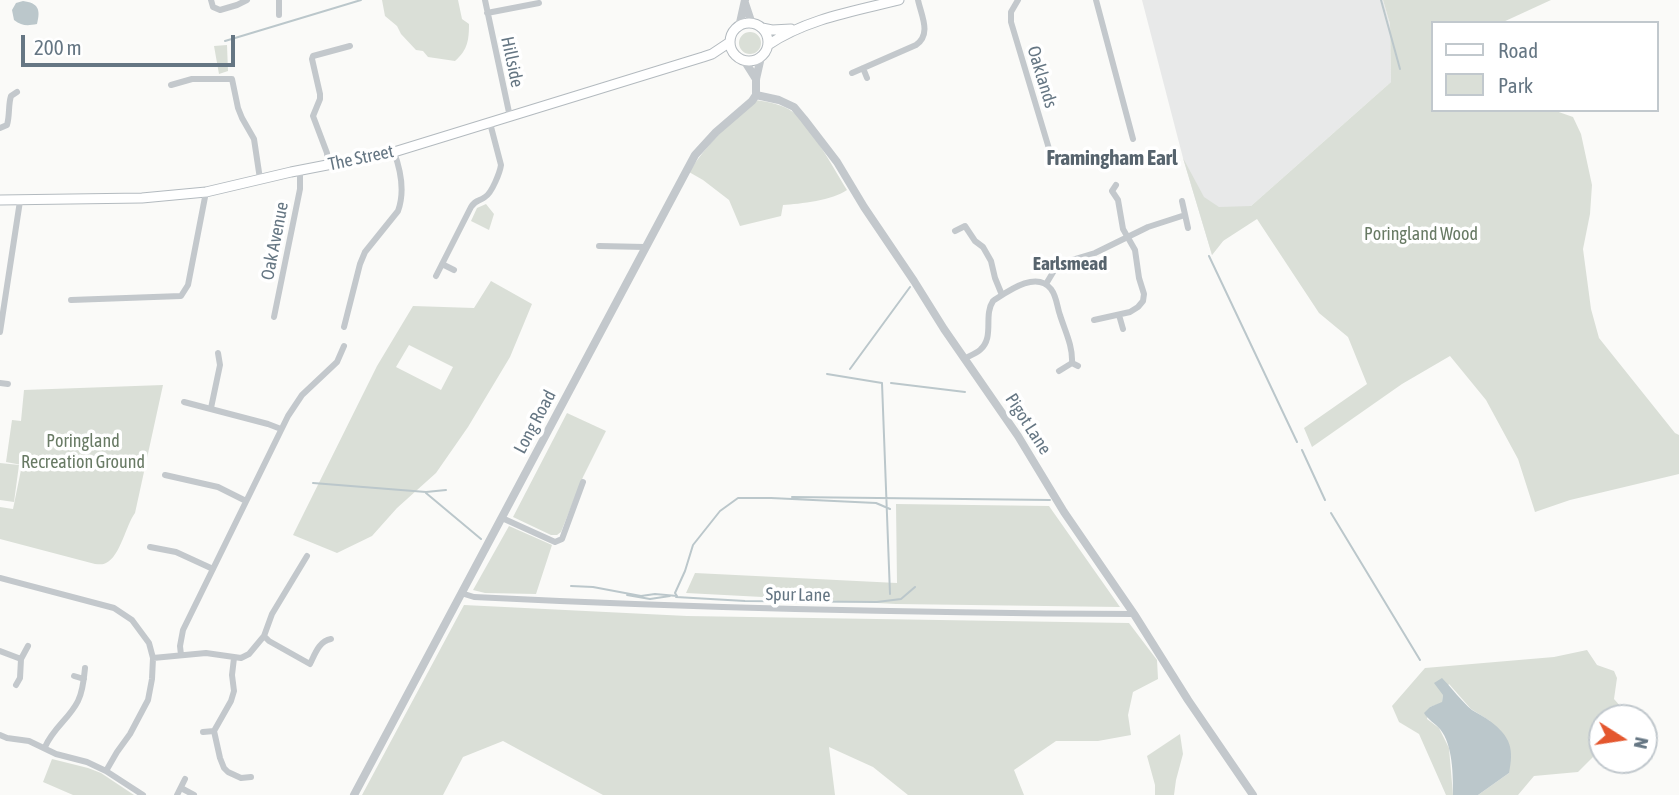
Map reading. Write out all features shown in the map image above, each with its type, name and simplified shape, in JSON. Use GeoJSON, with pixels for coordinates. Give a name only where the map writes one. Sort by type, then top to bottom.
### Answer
{"type":"FeatureCollection","features":[{"type":"Feature","properties":{"kind":"main road"},"geometry":{"type":"LineString","coordinates":[[768,45],[813,23],[873,3],[899,0]]}},
{"type":"Feature","properties":{"kind":"main road"},"geometry":{"type":"LineString","coordinates":[[739,27],[752,24],[772,30],[800,29]]}},
{"type":"Feature","properties":{"kind":"main road","name":"The Street"},"geometry":{"type":"LineString","coordinates":[[0,200],[142,198],[206,192],[394,152],[712,54],[730,42],[732,34],[739,27]]}},
{"type":"Feature","properties":{"kind":"main road"},"geometry":{"type":"LineString","coordinates":[[761,57],[768,45],[762,28]]}},
{"type":"Feature","properties":{"kind":"main road"},"geometry":{"type":"LineString","coordinates":[[730,42],[739,58]]}},
{"type":"Feature","properties":{"kind":"main road","name":"The Street"},"geometry":{"type":"LineString","coordinates":[[712,54],[755,60],[761,57]]}},
{"type":"Feature","properties":{"kind":"street"},"geometry":{"type":"LineString","coordinates":[[211,0],[213,7],[220,10],[247,0]]}},
{"type":"Feature","properties":{"kind":"street"},"geometry":{"type":"LineString","coordinates":[[279,0],[279,15]]}},
{"type":"Feature","properties":{"kind":"street","name":"Hillside"},"geometry":{"type":"LineString","coordinates":[[485,0],[510,117]]}},
{"type":"Feature","properties":{"kind":"street"},"geometry":{"type":"LineString","coordinates":[[852,73],[922,41],[925,30],[918,0]]}},
{"type":"Feature","properties":{"kind":"street","name":"Oaklands"},"geometry":{"type":"LineString","coordinates":[[1018,0],[1011,12],[1011,22],[1052,162]]}},
{"type":"Feature","properties":{"kind":"street"},"geometry":{"type":"LineString","coordinates":[[1096,0],[1133,139]]}},
{"type":"Feature","properties":{"kind":"street"},"geometry":{"type":"LineString","coordinates":[[745,1],[752,24]]}},
{"type":"Feature","properties":{"kind":"street"},"geometry":{"type":"LineString","coordinates":[[739,27],[745,1]]}},
{"type":"Feature","properties":{"kind":"street"},"geometry":{"type":"LineString","coordinates":[[487,13],[539,3]]}},
{"type":"Feature","properties":{"kind":"street"},"geometry":{"type":"LineString","coordinates":[[328,166],[327,153],[313,116],[320,94],[312,59],[313,56],[350,46]]}},
{"type":"Feature","properties":{"kind":"street"},"geometry":{"type":"LineString","coordinates":[[756,95],[761,57]]}},
{"type":"Feature","properties":{"kind":"street"},"geometry":{"type":"LineString","coordinates":[[739,58],[756,79]]}},
{"type":"Feature","properties":{"kind":"street"},"geometry":{"type":"LineString","coordinates":[[863,68],[867,78]]}},
{"type":"Feature","properties":{"kind":"street"},"geometry":{"type":"LineString","coordinates":[[171,85],[192,79],[232,79],[238,108],[254,139],[260,179]]}},
{"type":"Feature","properties":{"kind":"street"},"geometry":{"type":"LineString","coordinates":[[0,128],[7,125],[10,96],[17,92]]}},
{"type":"Feature","properties":{"kind":"street","name":"Long Road"},"geometry":{"type":"LineString","coordinates":[[354,795],[695,155],[716,132],[747,107],[756,95]]}},
{"type":"Feature","properties":{"kind":"street","name":"Pigot Lane"},"geometry":{"type":"LineString","coordinates":[[756,95],[779,100],[793,107],[836,162],[964,359],[1018,436],[1064,512],[1135,614],[1202,721],[1253,795]]}},
{"type":"Feature","properties":{"kind":"street"},"geometry":{"type":"LineString","coordinates":[[436,276],[473,202],[485,198],[500,171],[501,165],[490,123]]}},
{"type":"Feature","properties":{"kind":"street"},"geometry":{"type":"LineString","coordinates":[[344,327],[360,264],[370,245],[400,206],[401,180],[394,152]]}},
{"type":"Feature","properties":{"kind":"street","name":"Oak Avenue"},"geometry":{"type":"LineString","coordinates":[[274,317],[300,188],[300,171]]}},
{"type":"Feature","properties":{"kind":"street"},"geometry":{"type":"LineString","coordinates":[[1094,320],[1119,315],[1138,307],[1144,294],[1135,250],[1123,229],[1118,200],[1112,190]]}},
{"type":"Feature","properties":{"kind":"street"},"geometry":{"type":"LineString","coordinates":[[71,300],[181,296],[188,285],[206,192]]}},
{"type":"Feature","properties":{"kind":"street"},"geometry":{"type":"LineString","coordinates":[[0,332],[20,201]]}},
{"type":"Feature","properties":{"kind":"street"},"geometry":{"type":"LineString","coordinates":[[1182,201],[1188,228]]}},
{"type":"Feature","properties":{"kind":"street"},"geometry":{"type":"LineString","coordinates":[[1046,284],[1055,269],[1065,262],[1095,253],[1148,227],[1185,215]]}},
{"type":"Feature","properties":{"kind":"street"},"geometry":{"type":"LineString","coordinates":[[955,231],[969,223],[975,241],[983,247],[991,261],[1002,295]]}},
{"type":"Feature","properties":{"kind":"street"},"geometry":{"type":"LineString","coordinates":[[599,246],[645,247]]}},
{"type":"Feature","properties":{"kind":"street"},"geometry":{"type":"LineString","coordinates":[[442,264],[454,270]]}},
{"type":"Feature","properties":{"kind":"street"},"geometry":{"type":"LineString","coordinates":[[964,359],[978,352],[986,342],[989,305],[1021,284],[1040,282],[1050,287],[1054,294],[1075,364],[1059,371]]}},
{"type":"Feature","properties":{"kind":"street"},"geometry":{"type":"LineString","coordinates":[[1119,315],[1122,329]]}},
{"type":"Feature","properties":{"kind":"street"},"geometry":{"type":"LineString","coordinates":[[181,654],[183,630],[281,429],[296,402],[337,362],[345,346]]}},
{"type":"Feature","properties":{"kind":"street"},"geometry":{"type":"LineString","coordinates":[[211,408],[220,365],[218,353]]}},
{"type":"Feature","properties":{"kind":"street"},"geometry":{"type":"LineString","coordinates":[[184,402],[281,429]]}},
{"type":"Feature","properties":{"kind":"street"},"geometry":{"type":"LineString","coordinates":[[165,475],[218,487],[246,501]]}},
{"type":"Feature","properties":{"kind":"street"},"geometry":{"type":"LineString","coordinates":[[502,518],[555,542],[562,539],[583,482]]}},
{"type":"Feature","properties":{"kind":"street"},"geometry":{"type":"LineString","coordinates":[[150,547],[176,552],[214,569]]}},
{"type":"Feature","properties":{"kind":"street"},"geometry":{"type":"LineString","coordinates":[[153,658],[215,653],[241,658],[249,654],[264,636],[272,614],[307,556]]}},
{"type":"Feature","properties":{"kind":"street"},"geometry":{"type":"LineString","coordinates":[[0,578],[114,608],[125,614],[149,643],[153,658],[148,700],[106,771]]}},
{"type":"Feature","properties":{"kind":"street","name":"Spur Lane"},"geometry":{"type":"LineString","coordinates":[[461,593],[474,597],[670,607],[1135,614]]}},
{"type":"Feature","properties":{"kind":"street"},"geometry":{"type":"LineString","coordinates":[[264,636],[269,642],[310,664]]}},
{"type":"Feature","properties":{"kind":"street"},"geometry":{"type":"LineString","coordinates":[[306,672],[321,644],[331,639]]}},
{"type":"Feature","properties":{"kind":"street"},"geometry":{"type":"LineString","coordinates":[[16,685],[20,678],[21,659],[28,646]]}},
{"type":"Feature","properties":{"kind":"street"},"geometry":{"type":"LineString","coordinates":[[0,651],[21,659]]}},
{"type":"Feature","properties":{"kind":"street"},"geometry":{"type":"LineString","coordinates":[[234,658],[234,691],[214,731],[224,768],[241,778],[250,777]]}},
{"type":"Feature","properties":{"kind":"street"},"geometry":{"type":"LineString","coordinates":[[45,747],[50,735],[79,700],[85,668]]}},
{"type":"Feature","properties":{"kind":"street"},"geometry":{"type":"LineString","coordinates":[[74,676],[84,679]]}},
{"type":"Feature","properties":{"kind":"street"},"geometry":{"type":"LineString","coordinates":[[202,732],[214,731]]}},
{"type":"Feature","properties":{"kind":"street"},"geometry":{"type":"LineString","coordinates":[[0,734],[29,741],[57,754],[87,762],[143,795]]}},
{"type":"Feature","properties":{"kind":"street"},"geometry":{"type":"LineString","coordinates":[[185,779],[179,792],[194,795]]}},
{"type":"Feature","properties":{"kind":"shaded area"},"geometry":{"type":"Polygon","coordinates":[[[1142,0],[1383,0],[1390,24],[1391,82],[1251,206],[1212,255],[1183,158],[1142,0]]]}},
{"type":"Feature","properties":{"kind":"shaded area"},"geometry":{"type":"Polygon","coordinates":[[[16,3],[32,3],[37,8],[37,24],[25,25],[14,20],[12,10],[16,3]]]}},
{"type":"Feature","properties":{"kind":"shaded area"},"geometry":{"type":"Polygon","coordinates":[[[1442,678],[1472,710],[1503,733],[1511,750],[1509,773],[1478,795],[1453,795],[1448,743],[1440,729],[1424,713],[1442,702],[1443,695],[1434,683],[1442,678]]]}},
{"type":"Feature","properties":{"kind":"green space"},"geometry":{"type":"Polygon","coordinates":[[[382,0],[458,0],[462,19],[469,24],[463,53],[455,61],[428,57],[423,51],[416,50],[397,26],[385,16],[382,0]]]}},
{"type":"Feature","properties":{"kind":"green space","name":"Poringland Wood"},"geometry":{"type":"Polygon","coordinates":[[[1383,0],[1551,0],[1505,21],[1430,21],[1430,112],[1559,112],[1573,117],[1581,134],[1592,185],[1583,249],[1591,309],[1599,338],[1679,435],[1679,474],[1570,500],[1535,512],[1518,459],[1486,400],[1450,356],[1402,384],[1312,447],[1304,428],[1367,384],[1348,337],[1319,313],[1257,219],[1223,241],[1212,255],[1183,158],[1204,197],[1219,207],[1251,206],[1391,82],[1390,24],[1383,0]]]}},
{"type":"Feature","properties":{"kind":"green space"},"geometry":{"type":"Polygon","coordinates":[[[750,32],[758,35],[761,43],[758,51],[750,54],[742,51],[739,43],[742,35],[750,32]]]}},
{"type":"Feature","properties":{"kind":"green space"},"geometry":{"type":"Polygon","coordinates":[[[227,45],[228,71],[219,74],[214,46],[227,45]]]}},
{"type":"Feature","properties":{"kind":"green space"},"geometry":{"type":"Polygon","coordinates":[[[755,100],[784,107],[799,117],[822,148],[847,190],[825,199],[783,205],[781,216],[740,226],[729,200],[689,172],[719,134],[755,100]]]}},
{"type":"Feature","properties":{"kind":"green space"},"geometry":{"type":"Polygon","coordinates":[[[486,204],[494,214],[489,230],[471,221],[477,208],[486,204]]]}},
{"type":"Feature","properties":{"kind":"green space"},"geometry":{"type":"Polygon","coordinates":[[[491,281],[532,304],[510,357],[468,427],[436,473],[397,508],[372,536],[337,553],[293,535],[377,366],[413,306],[474,308],[491,281]],[[409,345],[396,367],[441,390],[453,367],[409,345]]]}},
{"type":"Feature","properties":{"kind":"green space","name":"Poringland Recreation Ground"},"geometry":{"type":"Polygon","coordinates":[[[163,385],[135,513],[111,560],[104,564],[95,564],[0,539],[0,507],[13,509],[22,465],[6,462],[12,420],[21,421],[24,390],[163,385]]]}},
{"type":"Feature","properties":{"kind":"green space"},"geometry":{"type":"Polygon","coordinates":[[[567,413],[606,431],[583,477],[561,532],[551,535],[513,517],[567,413]]]}},
{"type":"Feature","properties":{"kind":"green space"},"geometry":{"type":"Polygon","coordinates":[[[0,463],[19,465],[14,502],[0,500],[0,463]]]}},
{"type":"Feature","properties":{"kind":"green space"},"geometry":{"type":"Polygon","coordinates":[[[896,504],[1049,506],[1120,607],[896,604],[686,593],[695,573],[897,583],[896,504]]]}},
{"type":"Feature","properties":{"kind":"green space"},"geometry":{"type":"Polygon","coordinates":[[[509,526],[552,545],[536,594],[485,593],[473,590],[509,526]]]}},
{"type":"Feature","properties":{"kind":"green space"},"geometry":{"type":"Polygon","coordinates":[[[464,605],[687,616],[1129,623],[1157,660],[1158,679],[1133,692],[1128,715],[1131,735],[1098,741],[1056,741],[1014,770],[1024,795],[908,795],[873,767],[829,747],[835,795],[603,795],[503,741],[463,757],[443,795],[362,795],[464,605]]]}},
{"type":"Feature","properties":{"kind":"green space"},"geometry":{"type":"Polygon","coordinates":[[[1587,650],[1597,665],[1614,671],[1617,678],[1614,699],[1618,704],[1588,704],[1588,762],[1578,772],[1534,776],[1518,795],[1478,795],[1509,773],[1490,721],[1471,709],[1449,684],[1442,703],[1430,707],[1427,719],[1439,728],[1449,748],[1453,795],[1446,795],[1419,734],[1399,722],[1392,706],[1425,668],[1554,657],[1587,650]]]}},
{"type":"Feature","properties":{"kind":"green space"},"geometry":{"type":"Polygon","coordinates":[[[1180,734],[1183,754],[1174,795],[1155,795],[1147,756],[1180,734]]]}},
{"type":"Feature","properties":{"kind":"green space"},"geometry":{"type":"Polygon","coordinates":[[[52,759],[101,773],[134,795],[73,795],[43,782],[52,759]]]}},
{"type":"Feature","properties":{"kind":"waterway"},"geometry":{"type":"LineString","coordinates":[[225,41],[361,0]]}},
{"type":"Feature","properties":{"kind":"waterway"},"geometry":{"type":"LineString","coordinates":[[1381,0],[1400,69]]}},
{"type":"Feature","properties":{"kind":"waterway"},"geometry":{"type":"LineString","coordinates":[[1209,256],[1297,442]]}},
{"type":"Feature","properties":{"kind":"waterway"},"geometry":{"type":"LineString","coordinates":[[850,369],[910,287]]}},
{"type":"Feature","properties":{"kind":"waterway"},"geometry":{"type":"LineString","coordinates":[[827,374],[882,383],[890,594]]}},
{"type":"Feature","properties":{"kind":"waterway"},"geometry":{"type":"LineString","coordinates":[[891,383],[965,392]]}},
{"type":"Feature","properties":{"kind":"waterway"},"geometry":{"type":"LineString","coordinates":[[1302,450],[1325,500]]}},
{"type":"Feature","properties":{"kind":"waterway"},"geometry":{"type":"LineString","coordinates":[[313,483],[426,492],[446,490]]}},
{"type":"Feature","properties":{"kind":"waterway"},"geometry":{"type":"LineString","coordinates":[[426,493],[481,539]]}},
{"type":"Feature","properties":{"kind":"waterway"},"geometry":{"type":"LineString","coordinates":[[792,497],[1050,500]]}},
{"type":"Feature","properties":{"kind":"waterway"},"geometry":{"type":"LineString","coordinates":[[571,586],[593,587],[641,596],[677,596],[675,593],[693,545],[720,511],[738,498],[876,503],[890,509]]}},
{"type":"Feature","properties":{"kind":"waterway"},"geometry":{"type":"LineString","coordinates":[[1331,513],[1420,660]]}},
{"type":"Feature","properties":{"kind":"waterway"},"geometry":{"type":"LineString","coordinates":[[676,597],[745,601],[877,602],[901,599],[915,587]]}},
{"type":"Feature","properties":{"kind":"waterway"},"geometry":{"type":"LineString","coordinates":[[627,595],[650,599],[670,596]]}},
{"type":"Feature","properties":{"kind":"district","name":"Framingham Earl"},"geometry":{"type":"Point","coordinates":[1112,158]}},
{"type":"Feature","properties":{"kind":"district","name":"Earlsmead"},"geometry":{"type":"Point","coordinates":[1070,264]}}]}
